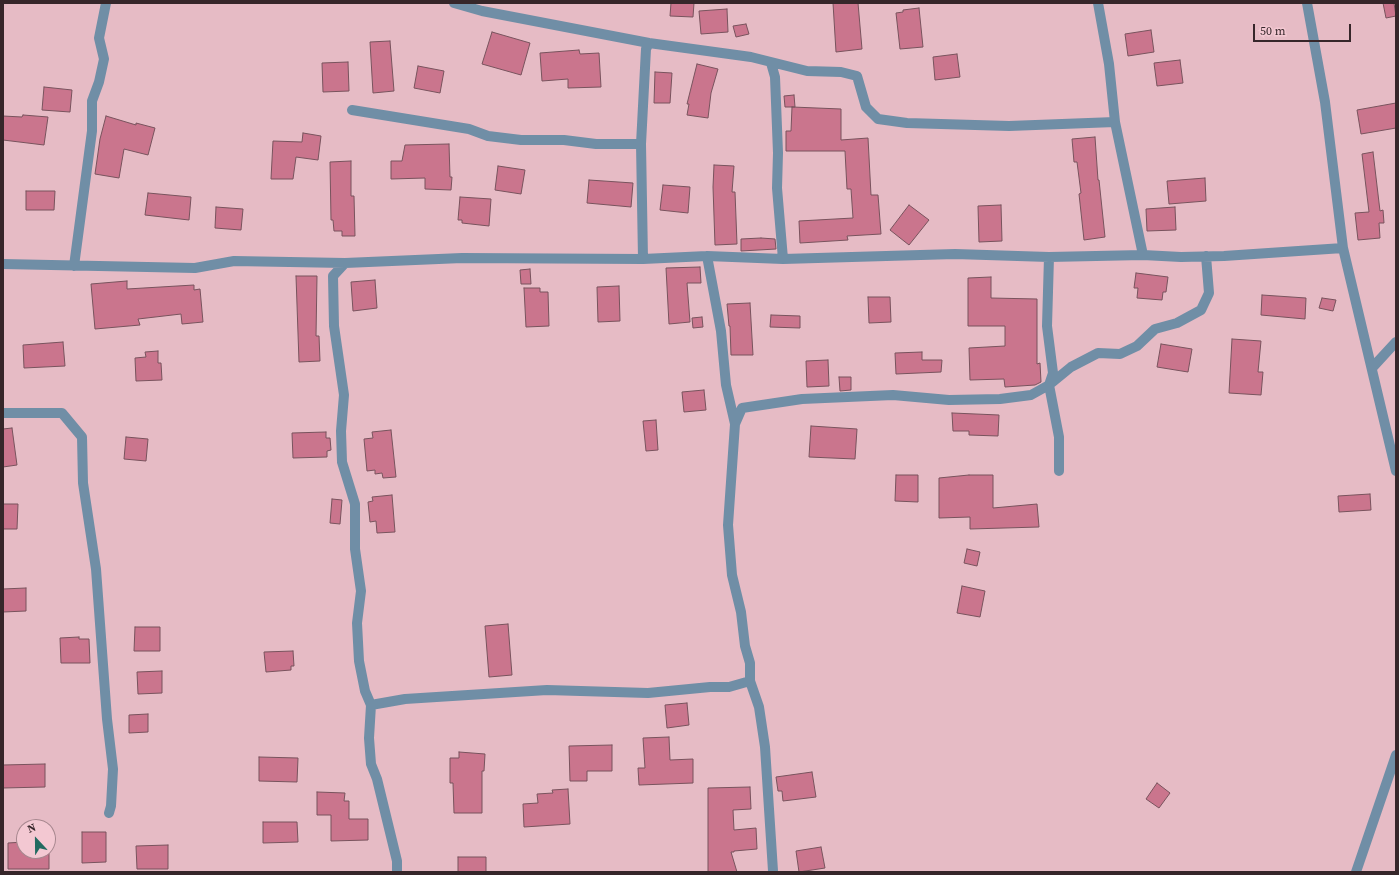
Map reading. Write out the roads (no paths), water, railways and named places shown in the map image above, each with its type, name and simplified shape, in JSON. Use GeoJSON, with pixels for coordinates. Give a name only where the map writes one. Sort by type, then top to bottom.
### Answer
{"type":"FeatureCollection","features":[{"type":"Feature","properties":{"kind":"street"},"geometry":{"type":"LineString","coordinates":[[74,266],[92,132],[92,101],[99,82],[104,59],[99,38],[106,3]]}},
{"type":"Feature","properties":{"kind":"street"},"geometry":{"type":"LineString","coordinates":[[454,3],[483,7],[649,43],[751,57],[807,71],[841,72],[857,76],[866,107],[878,119],[907,123],[1009,126],[1115,122]]}},
{"type":"Feature","properties":{"kind":"street"},"geometry":{"type":"LineString","coordinates":[[1098,3],[1108,64],[1115,122],[1143,255]]}},
{"type":"Feature","properties":{"kind":"street"},"geometry":{"type":"LineString","coordinates":[[1307,3],[1325,102],[1343,248],[1396,471]]}},
{"type":"Feature","properties":{"kind":"street"},"geometry":{"type":"LineString","coordinates":[[643,259],[641,144],[646,49],[649,43]]}},
{"type":"Feature","properties":{"kind":"street"},"geometry":{"type":"LineString","coordinates":[[771,63],[775,77],[778,153],[777,188],[783,260]]}},
{"type":"Feature","properties":{"kind":"street"},"geometry":{"type":"LineString","coordinates":[[352,110],[469,129],[488,136],[521,140],[577,140],[596,144],[641,144]]}},
{"type":"Feature","properties":{"kind":"street"},"geometry":{"type":"LineString","coordinates":[[3,264],[195,268],[234,261],[344,262],[462,258],[643,259],[707,256],[783,260],[955,254],[1049,257],[1143,255],[1206,256],[1343,248]]}},
{"type":"Feature","properties":{"kind":"street"},"geometry":{"type":"LineString","coordinates":[[707,256],[721,331],[726,385],[735,424],[728,525],[732,575],[742,612],[745,646],[750,663],[750,681],[759,707],[765,747],[773,871]]}},
{"type":"Feature","properties":{"kind":"street"},"geometry":{"type":"LineString","coordinates":[[735,424],[742,408],[802,399],[892,395],[949,400],[1000,399],[1031,395],[1049,385],[1071,367],[1098,353],[1120,354],[1137,346],[1155,329],[1177,323],[1201,310],[1209,293],[1206,256]]}},
{"type":"Feature","properties":{"kind":"street"},"geometry":{"type":"LineString","coordinates":[[1049,257],[1047,326],[1053,373],[1049,385],[1059,437],[1059,471]]}},
{"type":"Feature","properties":{"kind":"street"},"geometry":{"type":"LineString","coordinates":[[344,262],[333,276],[334,326],[344,395],[341,431],[342,462],[355,504],[356,549],[361,591],[357,623],[359,661],[365,691],[371,705],[369,738],[371,764],[377,779],[397,861],[397,872]]}},
{"type":"Feature","properties":{"kind":"street"},"geometry":{"type":"LineString","coordinates":[[1372,368],[1396,342]]}},
{"type":"Feature","properties":{"kind":"street"},"geometry":{"type":"LineString","coordinates":[[3,413],[62,413],[82,437],[83,483],[96,569],[107,719],[113,769],[111,806],[108,813]]}},
{"type":"Feature","properties":{"kind":"street"},"geometry":{"type":"LineString","coordinates":[[371,705],[405,699],[547,690],[648,693],[710,687],[729,687],[750,681]]}},
{"type":"Feature","properties":{"kind":"street"},"geometry":{"type":"LineString","coordinates":[[1356,872],[1396,755]]}}]}
